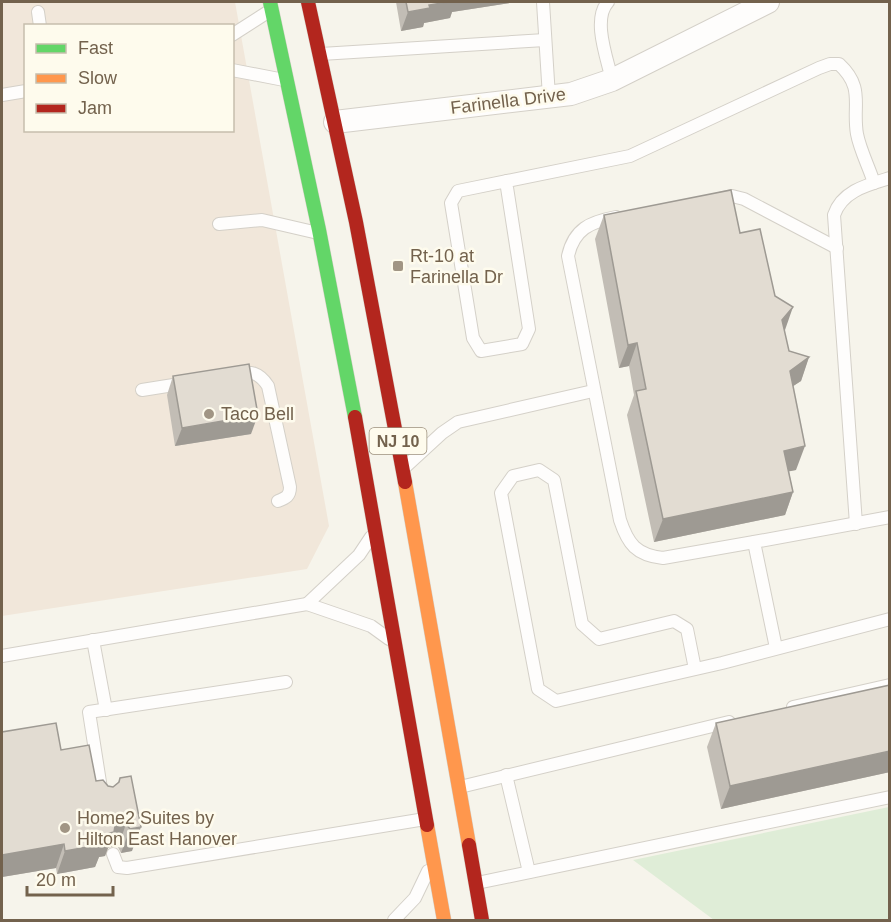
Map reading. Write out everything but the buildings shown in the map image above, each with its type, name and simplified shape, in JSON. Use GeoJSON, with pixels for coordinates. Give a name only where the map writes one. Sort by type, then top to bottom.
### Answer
{"type":"FeatureCollection","features":[{"type":"Feature","properties":{"kind":"main road","name":"NJ 10"},"geometry":{"type":"LineString","coordinates":[[308,2],[356,222],[403,469],[482,921]]}},
{"type":"Feature","properties":{"kind":"main road","name":"NJ 10"},"geometry":{"type":"LineString","coordinates":[[271,6],[353,407],[444,921]]}},
{"type":"Feature","properties":{"kind":"street","name":"Farinella Drive"},"geometry":{"type":"LineString","coordinates":[[335,122],[571,94],[612,80],[768,2]]}},
{"type":"Feature","properties":{"kind":"lane"},"geometry":{"type":"LineString","coordinates":[[543,2],[549,97]]}},
{"type":"Feature","properties":{"kind":"lane"},"geometry":{"type":"LineString","coordinates":[[608,2],[604,6],[599,21],[612,80]]}},
{"type":"Feature","properties":{"kind":"lane"},"geometry":{"type":"LineString","coordinates":[[234,34],[271,6]]}},
{"type":"Feature","properties":{"kind":"lane"},"geometry":{"type":"LineString","coordinates":[[38,12],[40,24]]}},
{"type":"Feature","properties":{"kind":"lane"},"geometry":{"type":"LineString","coordinates":[[320,54],[545,40]]}},
{"type":"Feature","properties":{"kind":"lane"},"geometry":{"type":"LineString","coordinates":[[506,181],[529,329],[522,344],[482,351],[473,338],[451,203],[458,191],[642,152],[830,64],[840,64],[854,83],[857,95],[857,133],[874,183]]}},
{"type":"Feature","properties":{"kind":"lane"},"geometry":{"type":"LineString","coordinates":[[234,70],[288,81]]}},
{"type":"Feature","properties":{"kind":"lane"},"geometry":{"type":"LineString","coordinates":[[2,95],[24,91]]}},
{"type":"Feature","properties":{"kind":"lane"},"geometry":{"type":"LineString","coordinates":[[856,524],[834,215],[843,198],[853,191],[890,177]]}},
{"type":"Feature","properties":{"kind":"lane"},"geometry":{"type":"LineString","coordinates":[[709,201],[732,196],[744,199],[837,248]]}},
{"type":"Feature","properties":{"kind":"lane"},"geometry":{"type":"LineString","coordinates":[[630,215],[607,219],[584,229],[576,236],[568,256],[620,520],[626,537],[635,548],[648,556],[663,558],[890,517]]}},
{"type":"Feature","properties":{"kind":"lane"},"geometry":{"type":"LineString","coordinates":[[219,224],[262,220],[318,233]]}},
{"type":"Feature","properties":{"kind":"lane"},"geometry":{"type":"LineString","coordinates":[[218,377],[250,371],[262,378],[268,386],[290,487],[290,494],[278,501]]}},
{"type":"Feature","properties":{"kind":"lane"},"geometry":{"type":"LineString","coordinates":[[142,390],[196,381]]}},
{"type":"Feature","properties":{"kind":"lane"},"geometry":{"type":"LineString","coordinates":[[403,469],[442,433],[458,422],[593,391]]}},
{"type":"Feature","properties":{"kind":"lane"},"geometry":{"type":"LineString","coordinates":[[695,669],[687,629],[674,621],[599,639],[582,624],[554,480],[539,470],[513,476],[501,493],[538,689],[556,701],[695,669],[890,619]]}},
{"type":"Feature","properties":{"kind":"lane"},"geometry":{"type":"LineString","coordinates":[[307,604],[360,555],[375,531]]}},
{"type":"Feature","properties":{"kind":"lane"},"geometry":{"type":"LineString","coordinates":[[754,542],[776,648]]}},
{"type":"Feature","properties":{"kind":"lane"},"geometry":{"type":"LineString","coordinates":[[2,656],[307,604],[372,626],[396,645]]}},
{"type":"Feature","properties":{"kind":"lane"},"geometry":{"type":"LineString","coordinates":[[93,640],[106,710]]}},
{"type":"Feature","properties":{"kind":"lane"},"geometry":{"type":"LineString","coordinates":[[103,802],[89,712],[286,682]]}},
{"type":"Feature","properties":{"kind":"lane"},"geometry":{"type":"LineString","coordinates":[[784,709],[890,685]]}},
{"type":"Feature","properties":{"kind":"lane"},"geometry":{"type":"LineString","coordinates":[[459,787],[738,720]]}},
{"type":"Feature","properties":{"kind":"lane"},"geometry":{"type":"LineString","coordinates":[[506,775],[529,872]]}},
{"type":"Feature","properties":{"kind":"lane"},"geometry":{"type":"LineString","coordinates":[[476,883],[890,797]]}},
{"type":"Feature","properties":{"kind":"lane"},"geometry":{"type":"LineString","coordinates":[[113,854],[118,867],[127,868],[426,819]]}},
{"type":"Feature","properties":{"kind":"lane"},"geometry":{"type":"LineString","coordinates":[[394,921],[415,898],[433,859]]}},
{"type":"Feature","properties":{"kind":"shaded area"},"geometry":{"type":"Polygon","coordinates":[[[2,2],[235,2],[329,526],[307,569],[2,616],[2,2]]]}},
{"type":"Feature","properties":{"kind":"green space"},"geometry":{"type":"Polygon","coordinates":[[[889,807],[889,920],[714,920],[633,860],[889,807]]]}},
{"type":"Feature","properties":{"kind":"traffic: fast"},"geometry":{"type":"LineString","coordinates":[[270,2],[319,230],[355,417]]}},
{"type":"Feature","properties":{"kind":"traffic: slow"},"geometry":{"type":"LineString","coordinates":[[405,482],[469,845]]}},
{"type":"Feature","properties":{"kind":"traffic: slow"},"geometry":{"type":"LineString","coordinates":[[427,825],[444,920]]}},
{"type":"Feature","properties":{"kind":"traffic: jam"},"geometry":{"type":"LineString","coordinates":[[308,2],[356,222],[405,482]]}},
{"type":"Feature","properties":{"kind":"traffic: jam"},"geometry":{"type":"LineString","coordinates":[[355,417],[427,825]]}},
{"type":"Feature","properties":{"kind":"traffic: jam"},"geometry":{"type":"LineString","coordinates":[[469,845],[482,920]]}},
{"type":"Feature","properties":{"kind":"place","name":"Rt-10 at Farinella Dr"},"geometry":{"type":"Point","coordinates":[398,266]}},
{"type":"Feature","properties":{"kind":"place","name":"Taco Bell"},"geometry":{"type":"Point","coordinates":[209,414]}},
{"type":"Feature","properties":{"kind":"place","name":"Home2 Suites by Hilton East Hanover"},"geometry":{"type":"Point","coordinates":[65,828]}}]}
